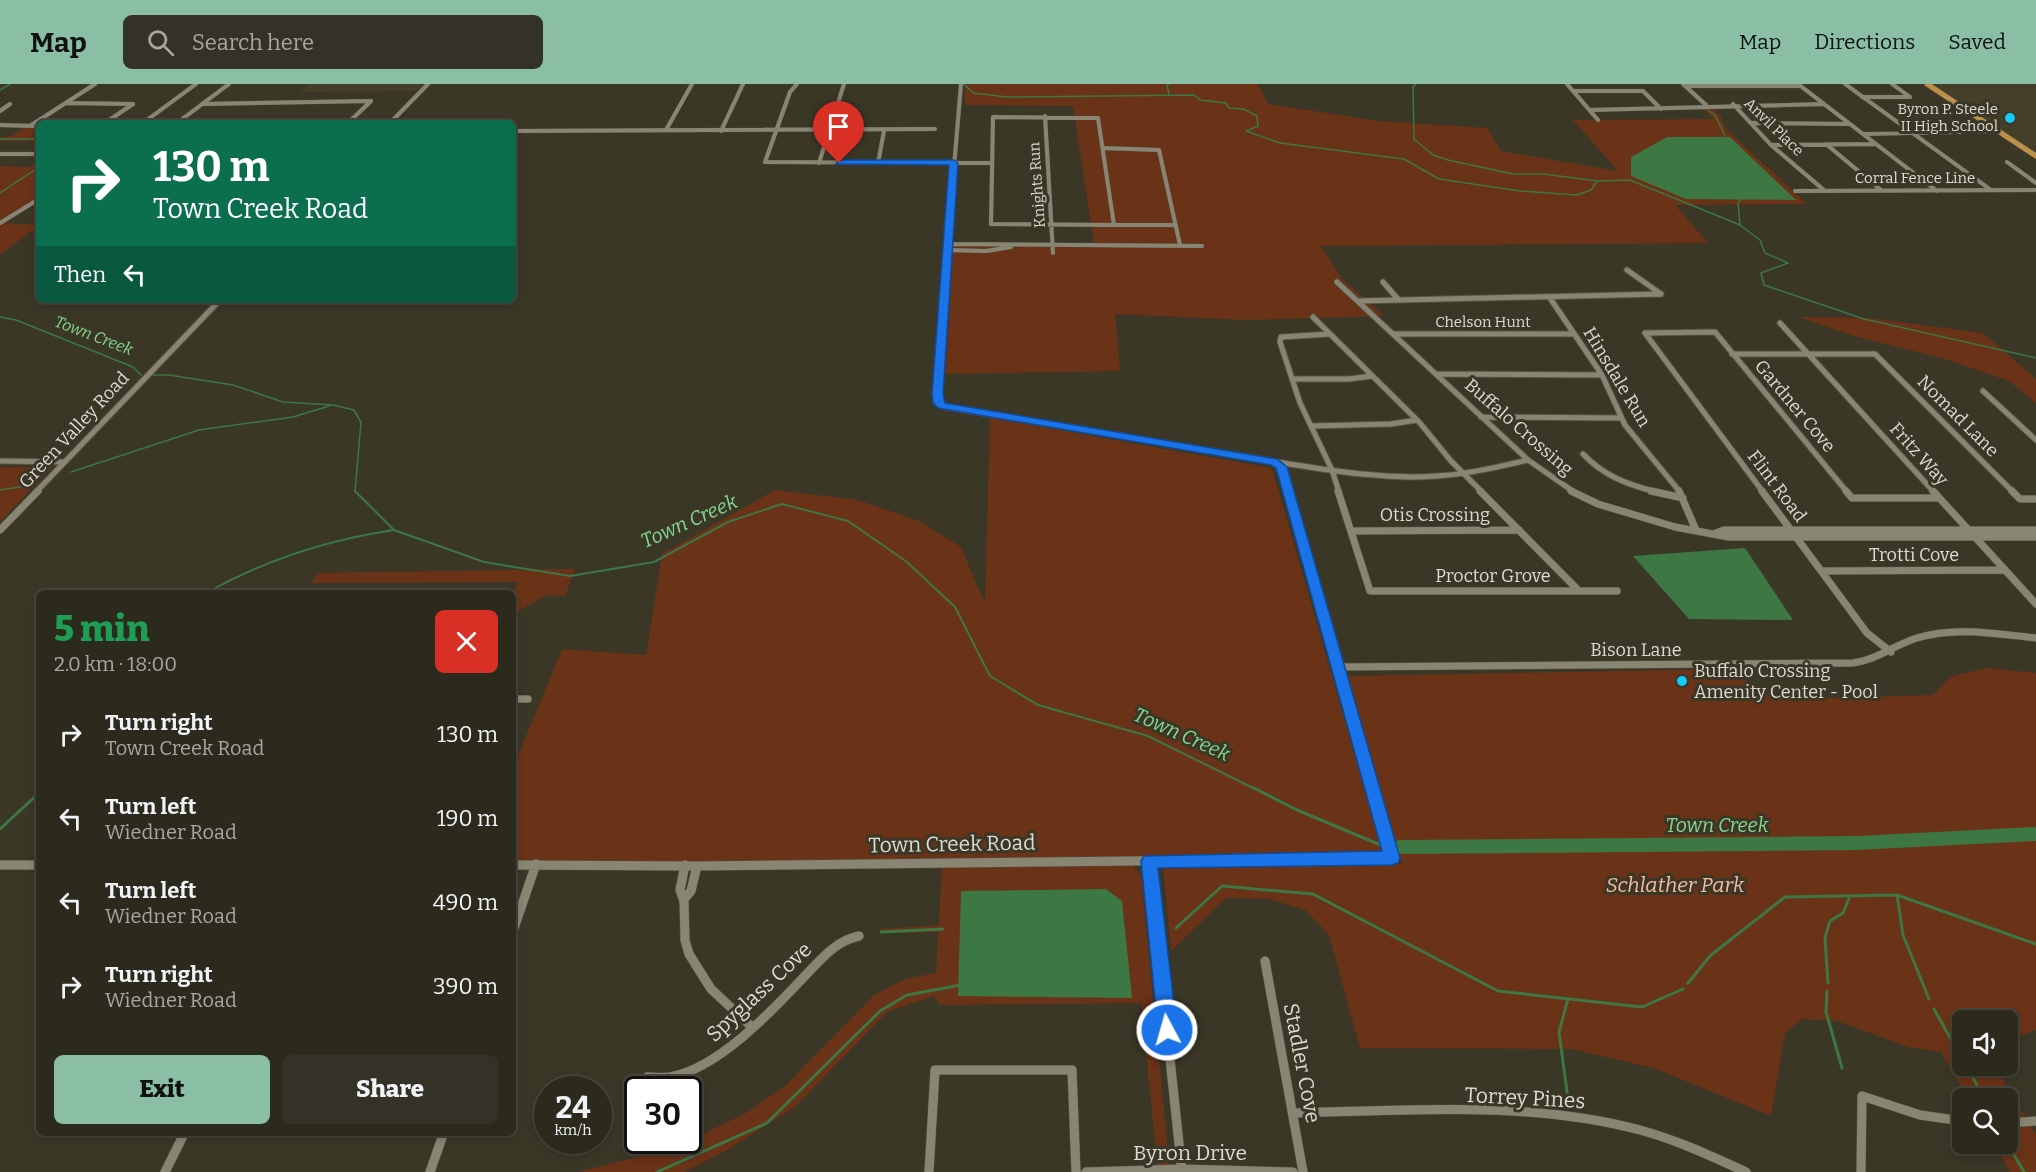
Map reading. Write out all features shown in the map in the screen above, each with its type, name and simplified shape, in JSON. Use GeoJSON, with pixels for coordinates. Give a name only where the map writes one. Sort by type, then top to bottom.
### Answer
{"type":"FeatureCollection","features":[{"type":"Feature","properties":{"kind":"main road"},"geometry":{"type":"LineString","coordinates":[[1927,84],[2036,156]]}},
{"type":"Feature","properties":{"kind":"street"},"geometry":{"type":"LineString","coordinates":[[39,120],[95,84]]}},
{"type":"Feature","properties":{"kind":"street"},"geometry":{"type":"LineString","coordinates":[[147,120],[196,84]]}},
{"type":"Feature","properties":{"kind":"street"},"geometry":{"type":"LineString","coordinates":[[181,120],[229,84]]}},
{"type":"Feature","properties":{"kind":"street"},"geometry":{"type":"LineString","coordinates":[[393,120],[428,84]]}},
{"type":"Feature","properties":{"kind":"street"},"geometry":{"type":"LineString","coordinates":[[666,130],[692,84]]}},
{"type":"Feature","properties":{"kind":"street"},"geometry":{"type":"LineString","coordinates":[[721,131],[743,84]]}},
{"type":"Feature","properties":{"kind":"street"},"geometry":{"type":"LineString","coordinates":[[797,84],[790,92],[765,162],[991,163]]}},
{"type":"Feature","properties":{"kind":"street"},"geometry":{"type":"LineString","coordinates":[[819,163],[844,84]]}},
{"type":"Feature","properties":{"kind":"street"},"geometry":{"type":"LineString","coordinates":[[961,84],[937,394],[938,403],[942,406],[1332,471],[1406,476],[1464,473],[1528,460]]}},
{"type":"Feature","properties":{"kind":"street"},"geometry":{"type":"LineString","coordinates":[[1567,84],[1598,120]]}},
{"type":"Feature","properties":{"kind":"street"},"geometry":{"type":"LineString","coordinates":[[1845,84],[1991,190]]}},
{"type":"Feature","properties":{"kind":"street"},"geometry":{"type":"LineString","coordinates":[[1862,97],[1910,97],[1892,84]]}},
{"type":"Feature","properties":{"kind":"street"},"geometry":{"type":"LineString","coordinates":[[1684,85],[1799,85],[1937,190]]}},
{"type":"Feature","properties":{"kind":"street"},"geometry":{"type":"LineString","coordinates":[[1684,85],[1706,105]]}},
{"type":"Feature","properties":{"kind":"street"},"geometry":{"type":"LineString","coordinates":[[1573,91],[1643,91],[1661,109]]}},
{"type":"Feature","properties":{"kind":"street"},"geometry":{"type":"LineString","coordinates":[[202,104],[371,101],[351,120]]}},
{"type":"Feature","properties":{"kind":"street"},"geometry":{"type":"LineString","coordinates":[[65,103],[133,104],[109,120]]}},
{"type":"Feature","properties":{"kind":"street"},"geometry":{"type":"LineString","coordinates":[[0,111],[10,104]]}},
{"type":"Feature","properties":{"kind":"street"},"geometry":{"type":"LineString","coordinates":[[1590,110],[1661,109],[1733,104],[1824,104]]}},
{"type":"Feature","properties":{"kind":"street","name":"Anvil Place"},"geometry":{"type":"LineString","coordinates":[[1733,104],[1771,145],[1825,191]]}},
{"type":"Feature","properties":{"kind":"street","name":"Knights Run"},"geometry":{"type":"LineString","coordinates":[[1045,116],[1053,253]]}},
{"type":"Feature","properties":{"kind":"street"},"geometry":{"type":"LineString","coordinates":[[1114,225],[1098,118],[993,117],[989,222],[998,225],[1114,225],[1176,225]]}},
{"type":"Feature","properties":{"kind":"street"},"geometry":{"type":"LineString","coordinates":[[30,126],[36,122]]}},
{"type":"Feature","properties":{"kind":"street"},"geometry":{"type":"LineString","coordinates":[[1752,123],[1850,124]]}},
{"type":"Feature","properties":{"kind":"street"},"geometry":{"type":"LineString","coordinates":[[0,125],[36,126]]}},
{"type":"Feature","properties":{"kind":"street"},"geometry":{"type":"LineString","coordinates":[[516,131],[935,129]]}},
{"type":"Feature","properties":{"kind":"street"},"geometry":{"type":"LineString","coordinates":[[878,163],[884,131]]}},
{"type":"Feature","properties":{"kind":"street"},"geometry":{"type":"LineString","coordinates":[[1863,134],[1998,131]]}},
{"type":"Feature","properties":{"kind":"street"},"geometry":{"type":"LineString","coordinates":[[1826,144],[1881,190]]}},
{"type":"Feature","properties":{"kind":"street"},"geometry":{"type":"LineString","coordinates":[[1771,145],[1876,144]]}},
{"type":"Feature","properties":{"kind":"street"},"geometry":{"type":"LineString","coordinates":[[1103,148],[1159,150],[1180,245]]}},
{"type":"Feature","properties":{"kind":"street"},"geometry":{"type":"LineString","coordinates":[[0,154],[36,154]]}},
{"type":"Feature","properties":{"kind":"street"},"geometry":{"type":"LineString","coordinates":[[2007,162],[2036,183]]}},
{"type":"Feature","properties":{"kind":"street","name":"Corral Fence Line"},"geometry":{"type":"LineString","coordinates":[[1795,191],[2036,190]]}},
{"type":"Feature","properties":{"kind":"street"},"geometry":{"type":"LineString","coordinates":[[0,223],[36,201]]}},
{"type":"Feature","properties":{"kind":"street"},"geometry":{"type":"LineString","coordinates":[[947,247],[986,251],[1016,246],[1202,246]]}},
{"type":"Feature","properties":{"kind":"street"},"geometry":{"type":"LineString","coordinates":[[1358,301],[1397,298],[1550,298],[1661,294],[1627,270]]}},
{"type":"Feature","properties":{"kind":"street","name":"Buffalo Crossing"},"geometry":{"type":"LineString","coordinates":[[1337,282],[1528,460],[1568,489],[1598,504],[1644,519],[1729,537],[2036,537]]}},
{"type":"Feature","properties":{"kind":"street"},"geometry":{"type":"LineString","coordinates":[[1383,282],[1397,298]]}},
{"type":"Feature","properties":{"kind":"street","name":"Hinsdale Run"},"geometry":{"type":"LineString","coordinates":[[1550,298],[1602,375],[1621,418],[1668,474],[1683,498],[1696,530]]}},
{"type":"Feature","properties":{"kind":"street","name":"Green Valley Road"},"geometry":{"type":"LineString","coordinates":[[0,530],[217,303]]}},
{"type":"Feature","properties":{"kind":"street"},"geometry":{"type":"LineString","coordinates":[[1313,317],[1417,420],[1464,473],[1579,591]]}},
{"type":"Feature","properties":{"kind":"street","name":"Fritz Way"},"geometry":{"type":"LineString","coordinates":[[1780,323],[2036,604]]}},
{"type":"Feature","properties":{"kind":"street","name":"Gardner Cove"},"geometry":{"type":"LineString","coordinates":[[1645,333],[1715,332],[1852,498],[1938,498]]}},
{"type":"Feature","properties":{"kind":"street","name":"Flint Road"},"geometry":{"type":"LineString","coordinates":[[1645,333],[1867,633],[1891,651]]}},
{"type":"Feature","properties":{"kind":"street"},"geometry":{"type":"LineString","coordinates":[[1330,334],[1281,337],[1292,379],[1332,471],[1351,531]]}},
{"type":"Feature","properties":{"kind":"street","name":"Chelson Hunt"},"geometry":{"type":"LineString","coordinates":[[1394,334],[1573,334]]}},
{"type":"Feature","properties":{"kind":"street"},"geometry":{"type":"LineString","coordinates":[[1732,354],[1807,354]]}},
{"type":"Feature","properties":{"kind":"street","name":"Nomad Lane"},"geometry":{"type":"LineString","coordinates":[[1807,354],[1875,354],[2020,499],[2036,499]]}},
{"type":"Feature","properties":{"kind":"street"},"geometry":{"type":"LineString","coordinates":[[1436,374],[1602,375]]}},
{"type":"Feature","properties":{"kind":"street"},"geometry":{"type":"LineString","coordinates":[[1292,379],[1349,379],[1372,376]]}},
{"type":"Feature","properties":{"kind":"street"},"geometry":{"type":"LineString","coordinates":[[1983,391],[2036,440]]}},
{"type":"Feature","properties":{"kind":"street"},"geometry":{"type":"LineString","coordinates":[[1481,417],[1621,418]]}},
{"type":"Feature","properties":{"kind":"street"},"geometry":{"type":"LineString","coordinates":[[1311,426],[1391,424],[1417,420]]}},
{"type":"Feature","properties":{"kind":"street"},"geometry":{"type":"LineString","coordinates":[[1583,454],[1594,468],[1614,478],[1683,498]]}},
{"type":"Feature","properties":{"kind":"street"},"geometry":{"type":"LineString","coordinates":[[0,461],[66,462]]}},
{"type":"Feature","properties":{"kind":"street"},"geometry":{"type":"LineString","coordinates":[[1277,462],[1285,477],[1337,667]]}},
{"type":"Feature","properties":{"kind":"street","name":"Otis Crossing"},"geometry":{"type":"LineString","coordinates":[[1351,531],[1519,530]]}},
{"type":"Feature","properties":{"kind":"street","name":"Buffalo Crossing"},"geometry":{"type":"LineString","coordinates":[[1716,533],[1724,530],[2036,530]]}},
{"type":"Feature","properties":{"kind":"street","name":"Proctor Grove"},"geometry":{"type":"LineString","coordinates":[[1351,531],[1370,591],[1617,591]]}},
{"type":"Feature","properties":{"kind":"street","name":"Trotti Cove"},"geometry":{"type":"LineString","coordinates":[[1822,570],[2006,570]]}},
{"type":"Feature","properties":{"kind":"street","name":"Bison Lane"},"geometry":{"type":"LineString","coordinates":[[1337,667],[1853,663],[1883,657],[1913,639],[1944,632],[1969,631],[2036,638]]}},
{"type":"Feature","properties":{"kind":"street","name":"Town Creek Road"},"geometry":{"type":"LineString","coordinates":[[516,865],[697,866],[1392,858],[1337,667]]}},
{"type":"Feature","properties":{"kind":"street"},"geometry":{"type":"LineString","coordinates":[[516,699],[528,699]]}},
{"type":"Feature","properties":{"kind":"street"},"geometry":{"type":"LineString","coordinates":[[1149,861],[1182,1170]]}},
{"type":"Feature","properties":{"kind":"street"},"geometry":{"type":"LineString","coordinates":[[516,922],[536,864]]}},
{"type":"Feature","properties":{"kind":"street"},"geometry":{"type":"LineString","coordinates":[[0,865],[36,865]]}},
{"type":"Feature","properties":{"kind":"street"},"geometry":{"type":"LineString","coordinates":[[685,866],[680,890],[685,898]]}},
{"type":"Feature","properties":{"kind":"street"},"geometry":{"type":"LineString","coordinates":[[697,866],[691,891],[685,898],[683,918],[692,963],[702,980],[752,1027]]}},
{"type":"Feature","properties":{"kind":"street","name":"Spyglass Cove"},"geometry":{"type":"LineString","coordinates":[[678,1076],[726,1051],[836,945],[848,938],[860,936]]}},
{"type":"Feature","properties":{"kind":"street","name":"Stadler Cove"},"geometry":{"type":"LineString","coordinates":[[1264,961],[1303,1172]]}},
{"type":"Feature","properties":{"kind":"street"},"geometry":{"type":"LineString","coordinates":[[929,1172],[935,1070],[1072,1070],[1076,1172]]}},
{"type":"Feature","properties":{"kind":"street"},"geometry":{"type":"LineString","coordinates":[[1861,1172],[1862,1096],[1920,1115],[1952,1120]]}},
{"type":"Feature","properties":{"kind":"street","name":"Torrey Pines"},"geometry":{"type":"LineString","coordinates":[[1293,1113],[1561,1114],[1624,1125],[1676,1141],[1746,1172]]}},
{"type":"Feature","properties":{"kind":"street"},"geometry":{"type":"LineString","coordinates":[[2018,1122],[2036,1121]]}},
{"type":"Feature","properties":{"kind":"street"},"geometry":{"type":"LineString","coordinates":[[165,1172],[183,1136]]}},
{"type":"Feature","properties":{"kind":"street"},"geometry":{"type":"LineString","coordinates":[[430,1172],[443,1136]]}},
{"type":"Feature","properties":{"kind":"street","name":"Byron Drive"},"geometry":{"type":"LineString","coordinates":[[1086,1172],[1182,1170],[1293,1172]]}},
{"type":"Feature","properties":{"kind":"shaded area"},"geometry":{"type":"Polygon","coordinates":[[[309,84],[423,84],[417,91],[299,92],[309,84]]]}},
{"type":"Feature","properties":{"kind":"shaded area","name":"Byron P. Steele II High School"},"geometry":{"type":"Polygon","coordinates":[[[1932,84],[2036,84],[2036,153],[1932,84]]]}},
{"type":"Feature","properties":{"kind":"shaded area"},"geometry":{"type":"Polygon","coordinates":[[[1667,137],[1730,137],[1796,200],[1686,199],[1631,176],[1631,157],[1667,137]]]}},
{"type":"Feature","properties":{"kind":"shaded area"},"geometry":{"type":"Polygon","coordinates":[[[1745,548],[1793,620],[1689,619],[1633,556],[1745,548]]]}},
{"type":"Feature","properties":{"kind":"shaded area"},"geometry":{"type":"Polygon","coordinates":[[[1106,889],[1122,901],[1132,998],[958,996],[961,891],[1106,889]]]}},
{"type":"Feature","properties":{"kind":"green space"},"geometry":{"type":"Polygon","coordinates":[[[965,84],[1258,84],[1268,104],[1378,121],[1487,128],[1501,151],[1618,171],[1573,120],[1714,119],[1702,108],[1711,107],[1721,117],[1726,129],[1807,204],[1675,205],[1708,243],[1321,246],[1342,279],[1384,316],[1245,320],[1115,314],[1120,371],[945,374],[954,242],[1094,244],[1073,106],[965,105],[965,84]]]}},
{"type":"Feature","properties":{"kind":"green space"},"geometry":{"type":"Polygon","coordinates":[[[25,127],[36,127],[36,133],[31,136],[36,137],[36,141],[0,141],[0,137],[9,137],[25,127]]]}},
{"type":"Feature","properties":{"kind":"green space"},"geometry":{"type":"Polygon","coordinates":[[[36,163],[36,201],[2,223],[36,225],[36,227],[0,255],[0,166],[30,167],[36,163]]]}},
{"type":"Feature","properties":{"kind":"green space"},"geometry":{"type":"Polygon","coordinates":[[[1798,317],[1868,318],[1983,333],[2036,379],[2036,403],[2009,381],[1945,359],[1854,336],[1798,317]]]}},
{"type":"Feature","properties":{"kind":"green space"},"geometry":{"type":"Polygon","coordinates":[[[990,418],[1272,468],[1383,853],[516,864],[516,761],[562,649],[646,655],[662,554],[775,490],[858,500],[919,521],[961,547],[985,604],[990,418]]]}},
{"type":"Feature","properties":{"kind":"green space"},"geometry":{"type":"Polygon","coordinates":[[[0,467],[51,468],[0,522],[0,467]]]}},
{"type":"Feature","properties":{"kind":"green space"},"geometry":{"type":"Polygon","coordinates":[[[575,569],[565,596],[547,595],[516,612],[515,590],[518,582],[311,583],[318,573],[575,569]]]}},
{"type":"Feature","properties":{"kind":"green space","name":"Schlather Park"},"geometry":{"type":"Polygon","coordinates":[[[1986,668],[2036,673],[2036,1030],[2018,1036],[2018,1010],[1952,1010],[1952,1071],[1941,1052],[1908,1047],[1837,1021],[1802,1019],[1785,1033],[1771,1116],[1654,1068],[1570,1049],[1360,1048],[1329,935],[1305,910],[1270,899],[1226,898],[1171,951],[1163,865],[1402,864],[1348,676],[1733,669],[1763,694],[1796,699],[1933,695],[1950,677],[1986,668]]]}},
{"type":"Feature","properties":{"kind":"green space"},"geometry":{"type":"Polygon","coordinates":[[[942,864],[1133,866],[1141,875],[1170,1172],[1158,1172],[1141,1003],[945,1005],[939,1004],[934,996],[887,1012],[795,1107],[727,1150],[684,1172],[577,1172],[650,1154],[702,1154],[702,1135],[744,1114],[784,1087],[874,995],[905,979],[936,973],[938,932],[880,933],[880,929],[939,925],[942,864]]]}},
{"type":"Feature","properties":{"kind":"green space","name":"Schlather Park"},"geometry":{"type":"Polygon","coordinates":[[[1955,1076],[2001,1076],[2008,1088],[1962,1088],[1955,1076]]]}},
{"type":"Feature","properties":{"kind":"green space","name":"Schlather Park"},"geometry":{"type":"Polygon","coordinates":[[[2018,1105],[2036,1135],[2036,1172],[2010,1172],[1999,1154],[2018,1154],[2018,1105]]]}},
{"type":"Feature","properties":{"kind":"waterway"},"geometry":{"type":"LineString","coordinates":[[0,90],[10,84]]}},
{"type":"Feature","properties":{"kind":"waterway"},"geometry":{"type":"LineString","coordinates":[[964,84],[973,93],[1007,97],[1194,95],[1200,100],[1226,103],[1229,108],[1243,109],[1257,116],[1258,126],[1246,131],[1280,143],[1404,159],[1439,179],[1520,191],[1577,195],[1591,190],[1597,181]]}},
{"type":"Feature","properties":{"kind":"waterway"},"geometry":{"type":"LineString","coordinates":[[1169,94],[1167,85],[1170,84]]}},
{"type":"Feature","properties":{"kind":"waterway"},"geometry":{"type":"LineString","coordinates":[[1416,84],[1413,87],[1414,139],[1433,155],[1513,174],[1544,174],[1597,181]]}},
{"type":"Feature","properties":{"kind":"waterway"},"geometry":{"type":"LineString","coordinates":[[1708,110],[1715,115],[1727,140]]}},
{"type":"Feature","properties":{"kind":"waterway"},"geometry":{"type":"LineString","coordinates":[[0,139],[36,139]]}},
{"type":"Feature","properties":{"kind":"waterway"},"geometry":{"type":"LineString","coordinates":[[0,193],[36,169]]}},
{"type":"Feature","properties":{"kind":"waterway"},"geometry":{"type":"LineString","coordinates":[[1597,181],[1630,180],[1740,225]]}},
{"type":"Feature","properties":{"kind":"waterway"},"geometry":{"type":"LineString","coordinates":[[1740,225],[1738,202],[1742,199]]}},
{"type":"Feature","properties":{"kind":"waterway"},"geometry":{"type":"LineString","coordinates":[[1740,225],[1760,240],[1765,253],[1788,263],[1761,273],[1764,285],[1864,319],[2036,358]]}},
{"type":"Feature","properties":{"kind":"waterway","name":"Town Creek"},"geometry":{"type":"LineString","coordinates":[[0,317],[16,320],[133,367],[141,375]]}},
{"type":"Feature","properties":{"kind":"waterway","name":"Town Creek"},"geometry":{"type":"LineString","coordinates":[[151,375],[169,375],[233,385],[283,402],[333,405],[354,410],[361,422],[355,491]]}},
{"type":"Feature","properties":{"kind":"waterway"},"geometry":{"type":"LineString","coordinates":[[71,472],[199,430],[293,417],[329,406]]}},
{"type":"Feature","properties":{"kind":"waterway"},"geometry":{"type":"LineString","coordinates":[[0,490],[26,486]]}},
{"type":"Feature","properties":{"kind":"waterway","name":"Town Creek"},"geometry":{"type":"LineString","coordinates":[[355,491],[394,530]]}},
{"type":"Feature","properties":{"kind":"waterway","name":"Town Creek"},"geometry":{"type":"LineString","coordinates":[[394,530],[484,562],[570,576],[654,562],[728,522],[782,504],[848,521],[907,562],[955,607],[990,676],[1038,705],[1148,736],[1255,789]]}},
{"type":"Feature","properties":{"kind":"waterway"},"geometry":{"type":"LineString","coordinates":[[212,590],[298,552],[345,539],[394,530]]}},
{"type":"Feature","properties":{"kind":"waterway","name":"Town Creek"},"geometry":{"type":"LineString","coordinates":[[1252,787],[1297,810],[1383,846]]}},
{"type":"Feature","properties":{"kind":"waterway"},"geometry":{"type":"LineString","coordinates":[[0,829],[36,796]]}},
{"type":"Feature","properties":{"kind":"waterway","name":"Town Creek"},"geometry":{"type":"LineString","coordinates":[[1399,847],[1857,843],[2036,834]]}},
{"type":"Feature","properties":{"kind":"waterway"},"geometry":{"type":"LineString","coordinates":[[1176,928],[1222,886],[1313,894],[1498,991],[1642,1007],[1683,989]]}},
{"type":"Feature","properties":{"kind":"waterway"},"geometry":{"type":"LineString","coordinates":[[1688,983],[1711,955],[1785,897],[1897,895]]}},
{"type":"Feature","properties":{"kind":"waterway"},"geometry":{"type":"LineString","coordinates":[[1897,895],[2036,944]]}},
{"type":"Feature","properties":{"kind":"waterway"},"geometry":{"type":"LineString","coordinates":[[1897,895],[1903,935],[1929,999]]}},
{"type":"Feature","properties":{"kind":"waterway"},"geometry":{"type":"LineString","coordinates":[[1828,983],[1825,938],[1830,921],[1843,913],[1850,896]]}},
{"type":"Feature","properties":{"kind":"waterway"},"geometry":{"type":"LineString","coordinates":[[881,932],[943,929]]}},
{"type":"Feature","properties":{"kind":"waterway"},"geometry":{"type":"LineString","coordinates":[[657,1172],[767,1123],[880,1011],[907,995],[961,985]]}},
{"type":"Feature","properties":{"kind":"waterway"},"geometry":{"type":"LineString","coordinates":[[1827,991],[1826,1012],[1842,1068]]}},
{"type":"Feature","properties":{"kind":"waterway"},"geometry":{"type":"LineString","coordinates":[[1568,999],[1559,1032],[1568,1099]]}},
{"type":"Feature","properties":{"kind":"waterway"},"geometry":{"type":"LineString","coordinates":[[1934,1009],[1952,1041]]}},
{"type":"Feature","properties":{"kind":"waterway"},"geometry":{"type":"LineString","coordinates":[[1972,1076],[1979,1088]]}},
{"type":"Feature","properties":{"kind":"waterway"},"geometry":{"type":"LineString","coordinates":[[2013,1154],[2024,1172]]}},
{"type":"Feature","properties":{"kind":"place","name":"Byron P. Steele II High School"},"geometry":{"type":"Point","coordinates":[2010,118]}},
{"type":"Feature","properties":{"kind":"place","name":"Buffalo Crossing Amenity Center - Pool"},"geometry":{"type":"Point","coordinates":[1682,681]}},
{"type":"Feature","properties":{"kind":"route"},"geometry":{"type":"LineString","coordinates":[[839,163],[954,163],[937,394],[938,403],[942,406],[1277,462],[1282,467],[1392,858],[1149,861],[1167,1030]]}}]}
